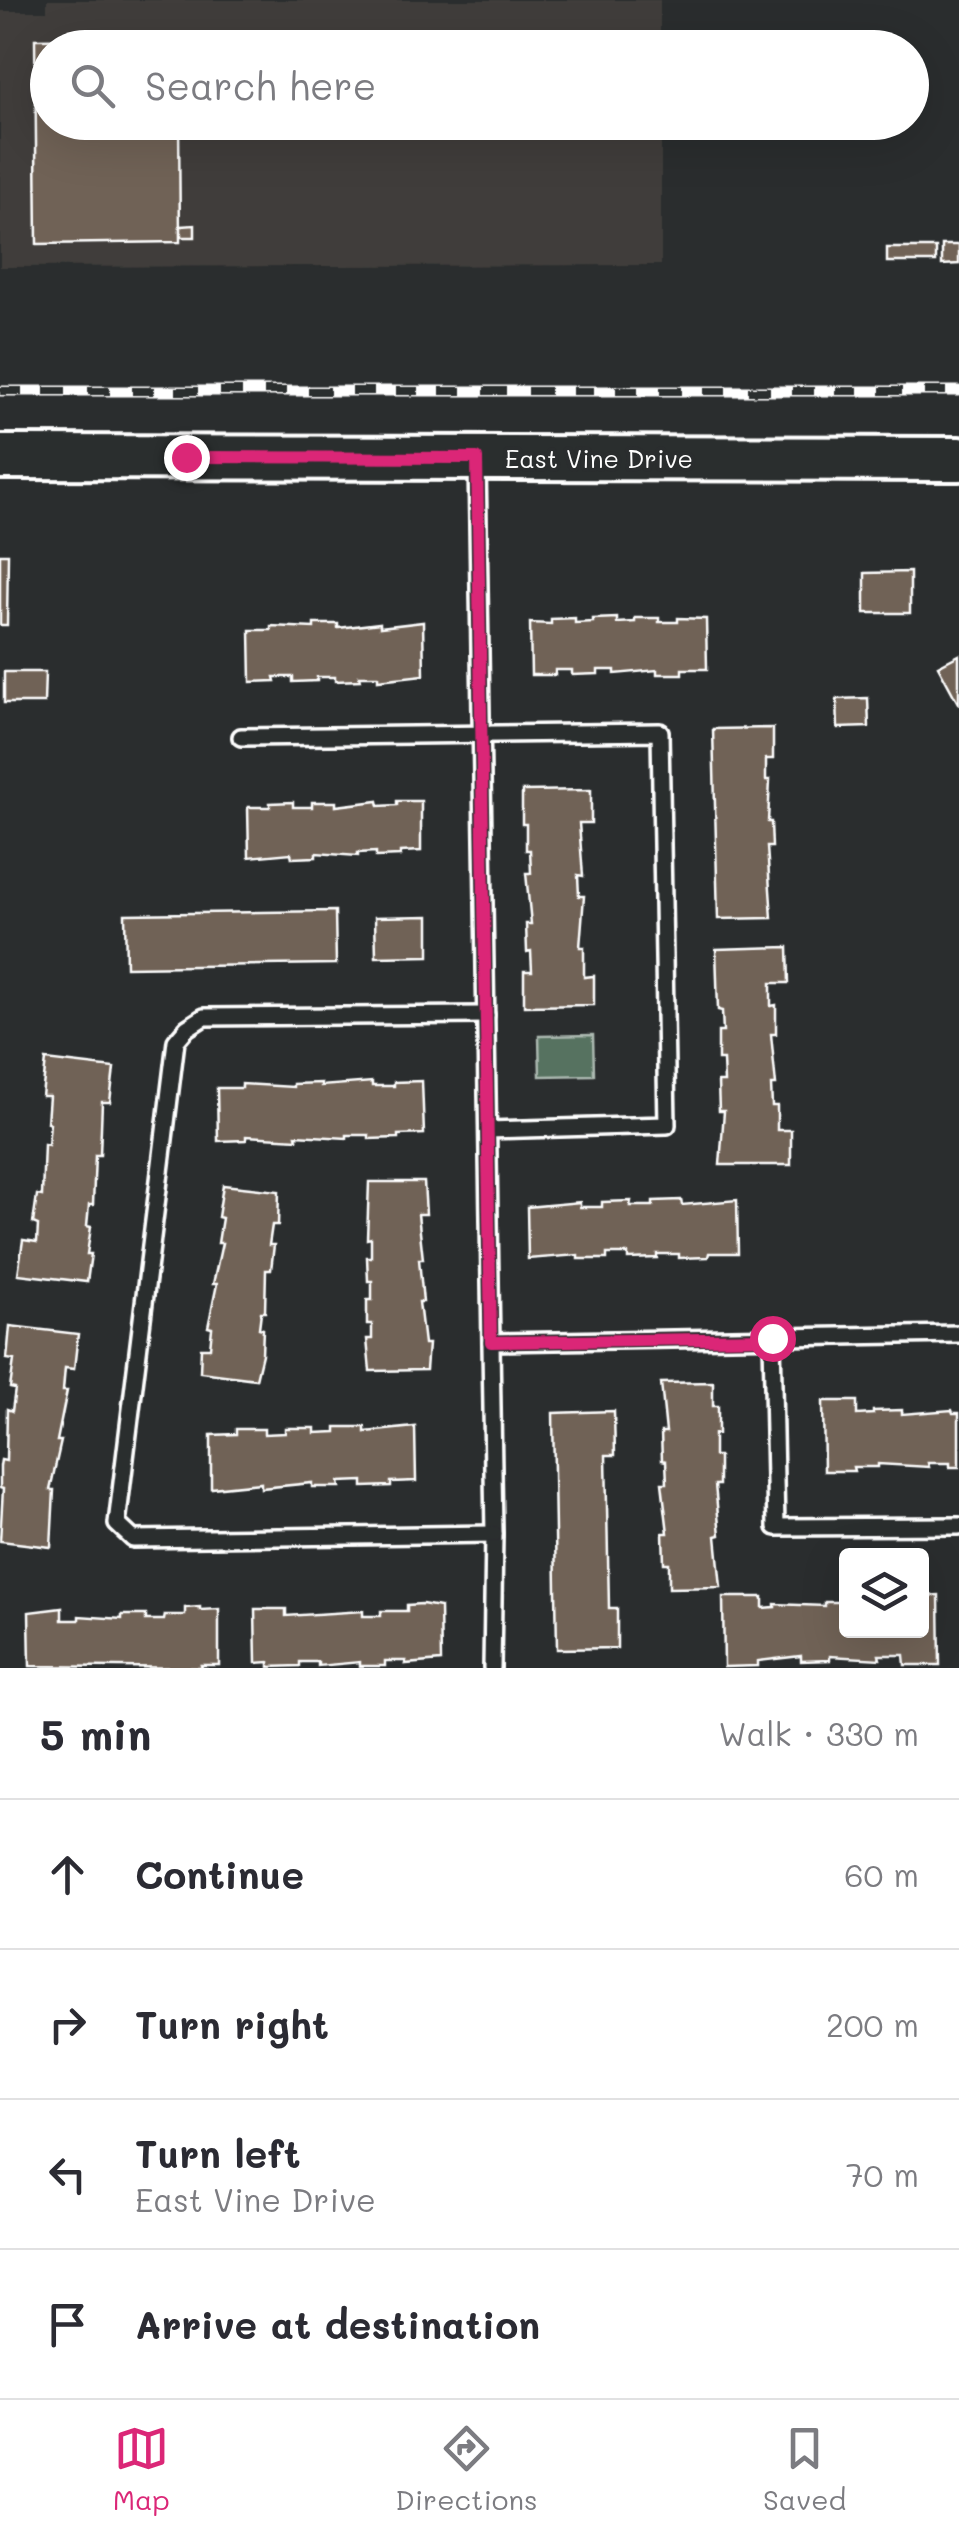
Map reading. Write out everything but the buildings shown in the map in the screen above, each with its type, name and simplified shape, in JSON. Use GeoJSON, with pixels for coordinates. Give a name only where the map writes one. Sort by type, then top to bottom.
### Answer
{"type":"FeatureCollection","features":[{"type":"Feature","properties":{"kind":"main road","name":"East Vine Drive"},"geometry":{"type":"LineString","coordinates":[[0,456],[959,459]]}},
{"type":"Feature","properties":{"kind":"lane"},"geometry":{"type":"LineString","coordinates":[[477,458],[494,1534],[492,1668]]}},
{"type":"Feature","properties":{"kind":"lane"},"geometry":{"type":"LineString","coordinates":[[241,737],[660,732],[667,1125],[488,1130]]}},
{"type":"Feature","properties":{"kind":"lane"},"geometry":{"type":"LineString","coordinates":[[486,1015],[204,1017],[176,1041],[116,1524],[132,1539],[494,1534]]}},
{"type":"Feature","properties":{"kind":"lane"},"geometry":{"type":"LineString","coordinates":[[491,1342],[959,1334]]}},
{"type":"Feature","properties":{"kind":"lane"},"geometry":{"type":"LineString","coordinates":[[772,1338],[776,1527],[959,1526]]}},
{"type":"Feature","properties":{"kind":"shaded area"},"geometry":{"type":"Polygon","coordinates":[[[47,0],[660,0],[660,30],[30,30],[30,140],[661,140],[661,265],[0,267],[0,11],[47,11],[47,0]]]}},
{"type":"Feature","properties":{"kind":"green space"},"geometry":{"type":"Polygon","coordinates":[[[593,1035],[594,1075],[540,1076],[539,1036],[593,1035]]]}},
{"type":"Feature","properties":{"kind":"railway"},"geometry":{"type":"LineString","coordinates":[[0,391],[959,391]]}},
{"type":"Feature","properties":{"kind":"route"},"geometry":{"type":"LineString","coordinates":[[186,457],[477,458],[491,1342],[772,1338]]}}]}
